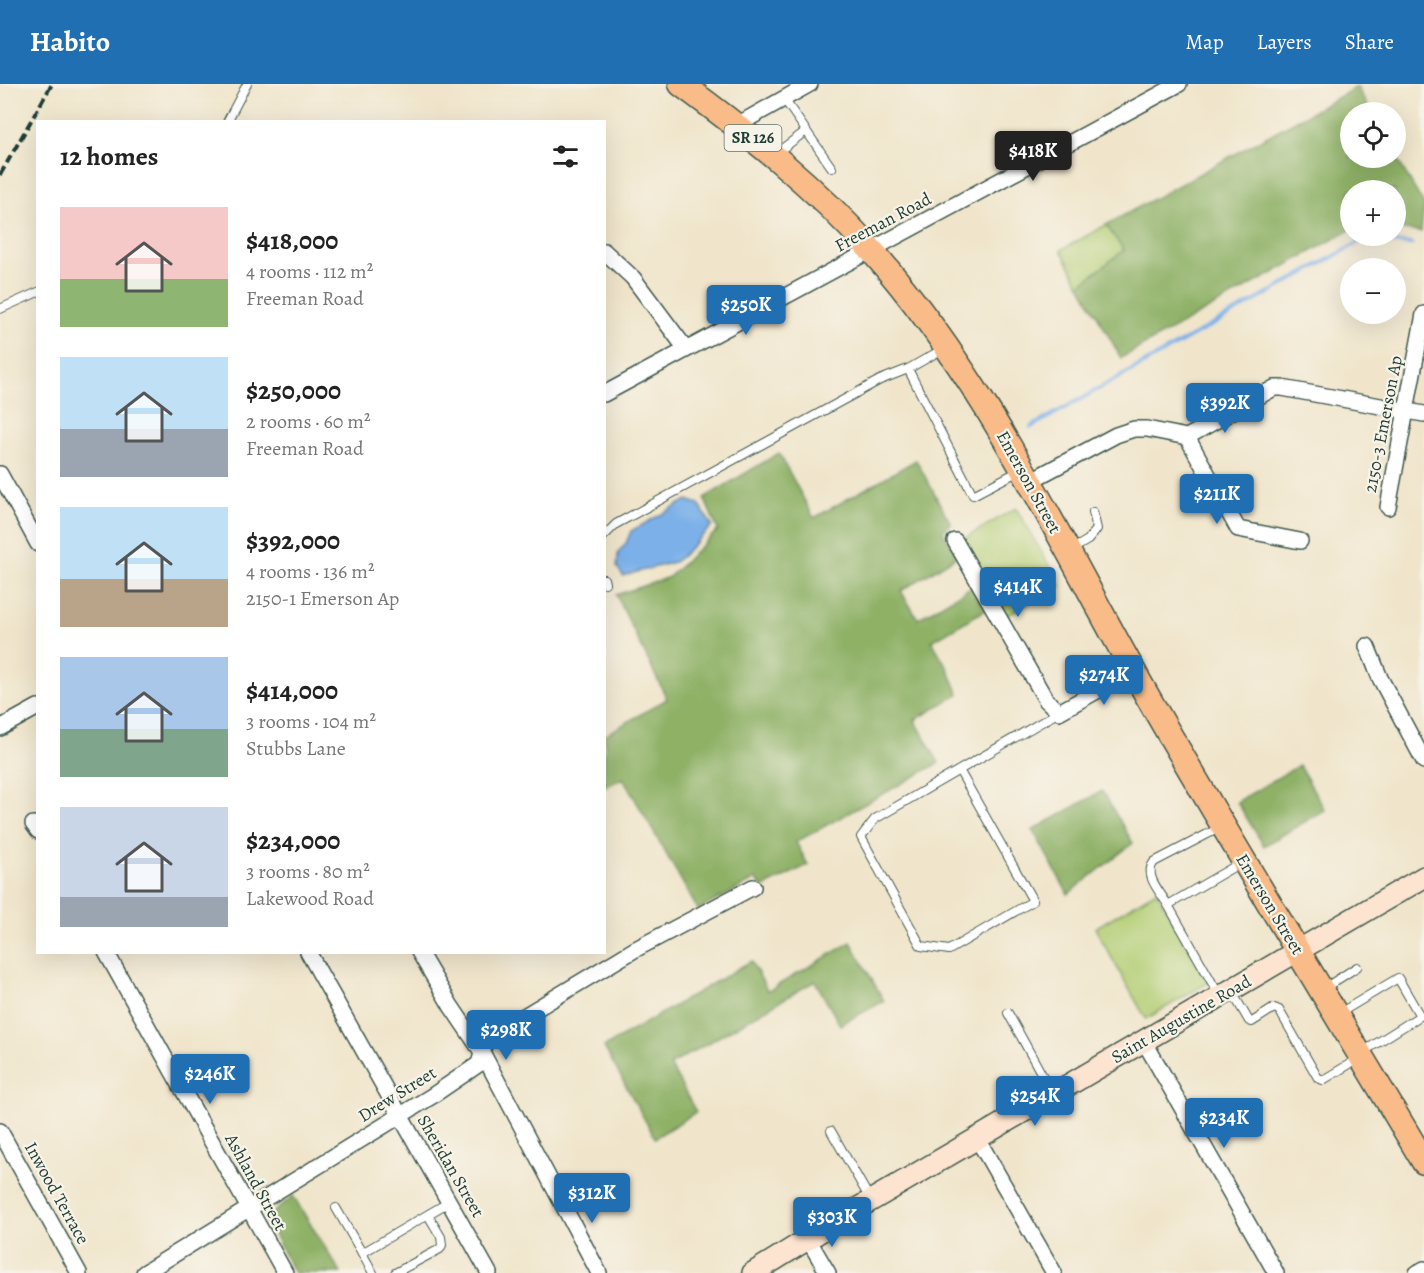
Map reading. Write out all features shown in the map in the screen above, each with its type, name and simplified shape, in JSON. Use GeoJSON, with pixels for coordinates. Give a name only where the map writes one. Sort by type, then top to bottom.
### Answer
{"type":"FeatureCollection","features":[{"type":"Feature","properties":{"kind":"main road","name":"Emerson Street"},"geometry":{"type":"LineString","coordinates":[[681,84],[774,155],[829,206],[872,250],[946,347],[990,413],[1222,826],[1424,1162]]}},
{"type":"Feature","properties":{"kind":"main road","name":"Saint Augustine Road"},"geometry":{"type":"LineString","coordinates":[[753,1273],[871,1200],[1424,877]]}},
{"type":"Feature","properties":{"kind":"street"},"geometry":{"type":"LineString","coordinates":[[737,125],[810,84]]}},
{"type":"Feature","properties":{"kind":"street","name":"Freeman Road"},"geometry":{"type":"LineString","coordinates":[[606,393],[1179,84]]}},
{"type":"Feature","properties":{"kind":"street"},"geometry":{"type":"LineString","coordinates":[[606,253],[633,278],[686,350]]}},
{"type":"Feature","properties":{"kind":"street","name":"2150-3 Emerson Ap"},"geometry":{"type":"LineString","coordinates":[[1388,507],[1424,314]]}},
{"type":"Feature","properties":{"kind":"street"},"geometry":{"type":"LineString","coordinates":[[1025,476],[1125,432],[1147,429],[1186,437],[1274,388],[1424,414]]}},
{"type":"Feature","properties":{"kind":"street"},"geometry":{"type":"LineString","coordinates":[[1186,437],[1238,529],[1300,541]]}},
{"type":"Feature","properties":{"kind":"street"},"geometry":{"type":"LineString","coordinates":[[0,474],[36,540]]}},
{"type":"Feature","properties":{"kind":"street"},"geometry":{"type":"LineString","coordinates":[[955,542],[1046,700],[1059,712],[1133,671]]}},
{"type":"Feature","properties":{"kind":"street"},"geometry":{"type":"LineString","coordinates":[[1366,646],[1380,678],[1424,761]]}},
{"type":"Feature","properties":{"kind":"street"},"geometry":{"type":"LineString","coordinates":[[0,728],[36,708]]}},
{"type":"Feature","properties":{"kind":"street","name":"Drew Street"},"geometry":{"type":"LineString","coordinates":[[144,1273],[479,1064],[485,1042],[501,1030],[634,950],[753,887]]}},
{"type":"Feature","properties":{"kind":"street","name":"Ashland Street"},"geometry":{"type":"LineString","coordinates":[[107,954],[285,1273]]}},
{"type":"Feature","properties":{"kind":"street","name":"Sheridan Street"},"geometry":{"type":"LineString","coordinates":[[309,954],[489,1273]]}},
{"type":"Feature","properties":{"kind":"street"},"geometry":{"type":"LineString","coordinates":[[420,954],[482,1052],[599,1273]]}},
{"type":"Feature","properties":{"kind":"street"},"geometry":{"type":"LineString","coordinates":[[1144,1041],[1276,1273]]}},
{"type":"Feature","properties":{"kind":"street","name":"Inwood Terrace"},"geometry":{"type":"LineString","coordinates":[[0,1131],[79,1273]]}},
{"type":"Feature","properties":{"kind":"street"},"geometry":{"type":"LineString","coordinates":[[977,1138],[1054,1273]]}},
{"type":"Feature","properties":{"kind":"street"},"geometry":{"type":"LineString","coordinates":[[808,1239],[828,1273]]}},
{"type":"Feature","properties":{"kind":"street"},"geometry":{"type":"LineString","coordinates":[[1417,1273],[1424,1269]]}},
{"type":"Feature","properties":{"kind":"lane"},"geometry":{"type":"LineString","coordinates":[[228,120],[247,84]]}},
{"type":"Feature","properties":{"kind":"lane"},"geometry":{"type":"LineString","coordinates":[[784,99],[832,168]]}},
{"type":"Feature","properties":{"kind":"lane"},"geometry":{"type":"LineString","coordinates":[[774,155],[806,131]]}},
{"type":"Feature","properties":{"kind":"lane"},"geometry":{"type":"LineString","coordinates":[[0,309],[36,293]]}},
{"type":"Feature","properties":{"kind":"lane"},"geometry":{"type":"LineString","coordinates":[[606,534],[616,524],[880,380],[908,369],[946,347]]}},
{"type":"Feature","properties":{"kind":"lane"},"geometry":{"type":"LineString","coordinates":[[908,369],[973,495],[1025,476]]}},
{"type":"Feature","properties":{"kind":"lane"},"geometry":{"type":"LineString","coordinates":[[1067,552],[1088,540],[1097,529],[1093,512]]}},
{"type":"Feature","properties":{"kind":"lane"},"geometry":{"type":"LineString","coordinates":[[959,770],[1034,901],[950,950],[921,946],[861,837],[875,819],[959,770],[1059,712]]}},
{"type":"Feature","properties":{"kind":"lane"},"geometry":{"type":"LineString","coordinates":[[1222,826],[1150,866],[1150,874],[1168,905],[1225,993],[1249,1021],[1252,1022],[1274,1008],[1279,1010],[1318,1078],[1323,1080],[1420,1016],[1398,978],[1336,1015]]}},
{"type":"Feature","properties":{"kind":"lane"},"geometry":{"type":"LineString","coordinates":[[1168,905],[1243,861]]}},
{"type":"Feature","properties":{"kind":"lane"},"geometry":{"type":"LineString","coordinates":[[1321,990],[1357,967]]}},
{"type":"Feature","properties":{"kind":"lane"},"geometry":{"type":"LineString","coordinates":[[1008,1013],[1053,1094]]}},
{"type":"Feature","properties":{"kind":"lane"},"geometry":{"type":"LineString","coordinates":[[831,1131],[871,1200]]}},
{"type":"Feature","properties":{"kind":"lane"},"geometry":{"type":"LineString","coordinates":[[362,1253],[449,1202]]}},
{"type":"Feature","properties":{"kind":"lane"},"geometry":{"type":"LineString","coordinates":[[336,1208],[373,1273]]}},
{"type":"Feature","properties":{"kind":"lane"},"geometry":{"type":"LineString","coordinates":[[395,1273],[440,1249],[441,1237],[428,1215]]}},
{"type":"Feature","properties":{"kind":"green space"},"geometry":{"type":"Polygon","coordinates":[[[1357,87],[1365,102],[1340,102],[1340,168],[1403,168],[1424,205],[1421,232],[1406,230],[1406,180],[1340,180],[1340,236],[1121,358],[1080,285],[1124,250],[1106,225],[1357,87]]]}},
{"type":"Feature","properties":{"kind":"green space"},"geometry":{"type":"Polygon","coordinates":[[[1106,225],[1124,250],[1080,285],[1061,250],[1106,225]]]}},
{"type":"Feature","properties":{"kind":"green space"},"geometry":{"type":"Polygon","coordinates":[[[779,453],[814,518],[916,460],[951,524],[943,531],[957,556],[901,591],[918,619],[974,585],[987,609],[932,641],[959,694],[915,720],[939,763],[796,842],[808,865],[762,888],[756,879],[698,910],[623,778],[606,786],[606,734],[667,699],[616,595],[669,577],[718,530],[704,498],[779,453]]]}},
{"type":"Feature","properties":{"kind":"green space"},"geometry":{"type":"Polygon","coordinates":[[[1016,508],[1061,586],[1004,617],[960,541],[1016,508]]]}},
{"type":"Feature","properties":{"kind":"green space"},"geometry":{"type":"Polygon","coordinates":[[[1299,765],[1325,810],[1264,846],[1237,802],[1299,765]]]}},
{"type":"Feature","properties":{"kind":"green space"},"geometry":{"type":"Polygon","coordinates":[[[1102,791],[1133,843],[1068,894],[1033,830],[1102,791]]]}},
{"type":"Feature","properties":{"kind":"green space"},"geometry":{"type":"Polygon","coordinates":[[[1156,891],[1208,983],[1146,1019],[1095,928],[1156,891]]]}},
{"type":"Feature","properties":{"kind":"green space"},"geometry":{"type":"Polygon","coordinates":[[[851,942],[884,1001],[840,1025],[815,981],[670,1065],[696,1112],[655,1138],[604,1047],[751,961],[768,991],[851,942]]]}},
{"type":"Feature","properties":{"kind":"green space"},"geometry":{"type":"Polygon","coordinates":[[[293,1196],[341,1273],[294,1273],[266,1219],[293,1196]]]}},
{"type":"Feature","properties":{"kind":"water"},"geometry":{"type":"Polygon","coordinates":[[[687,500],[699,504],[712,526],[674,562],[623,576],[617,567],[618,553],[626,543],[631,531],[687,500]]]}},
{"type":"Feature","properties":{"kind":"waterway"},"geometry":{"type":"LineString","coordinates":[[1031,427],[1363,240],[1412,244]]}},
{"type":"Feature","properties":{"kind":"railway"},"geometry":{"type":"LineString","coordinates":[[0,175],[52,84]]}}]}
